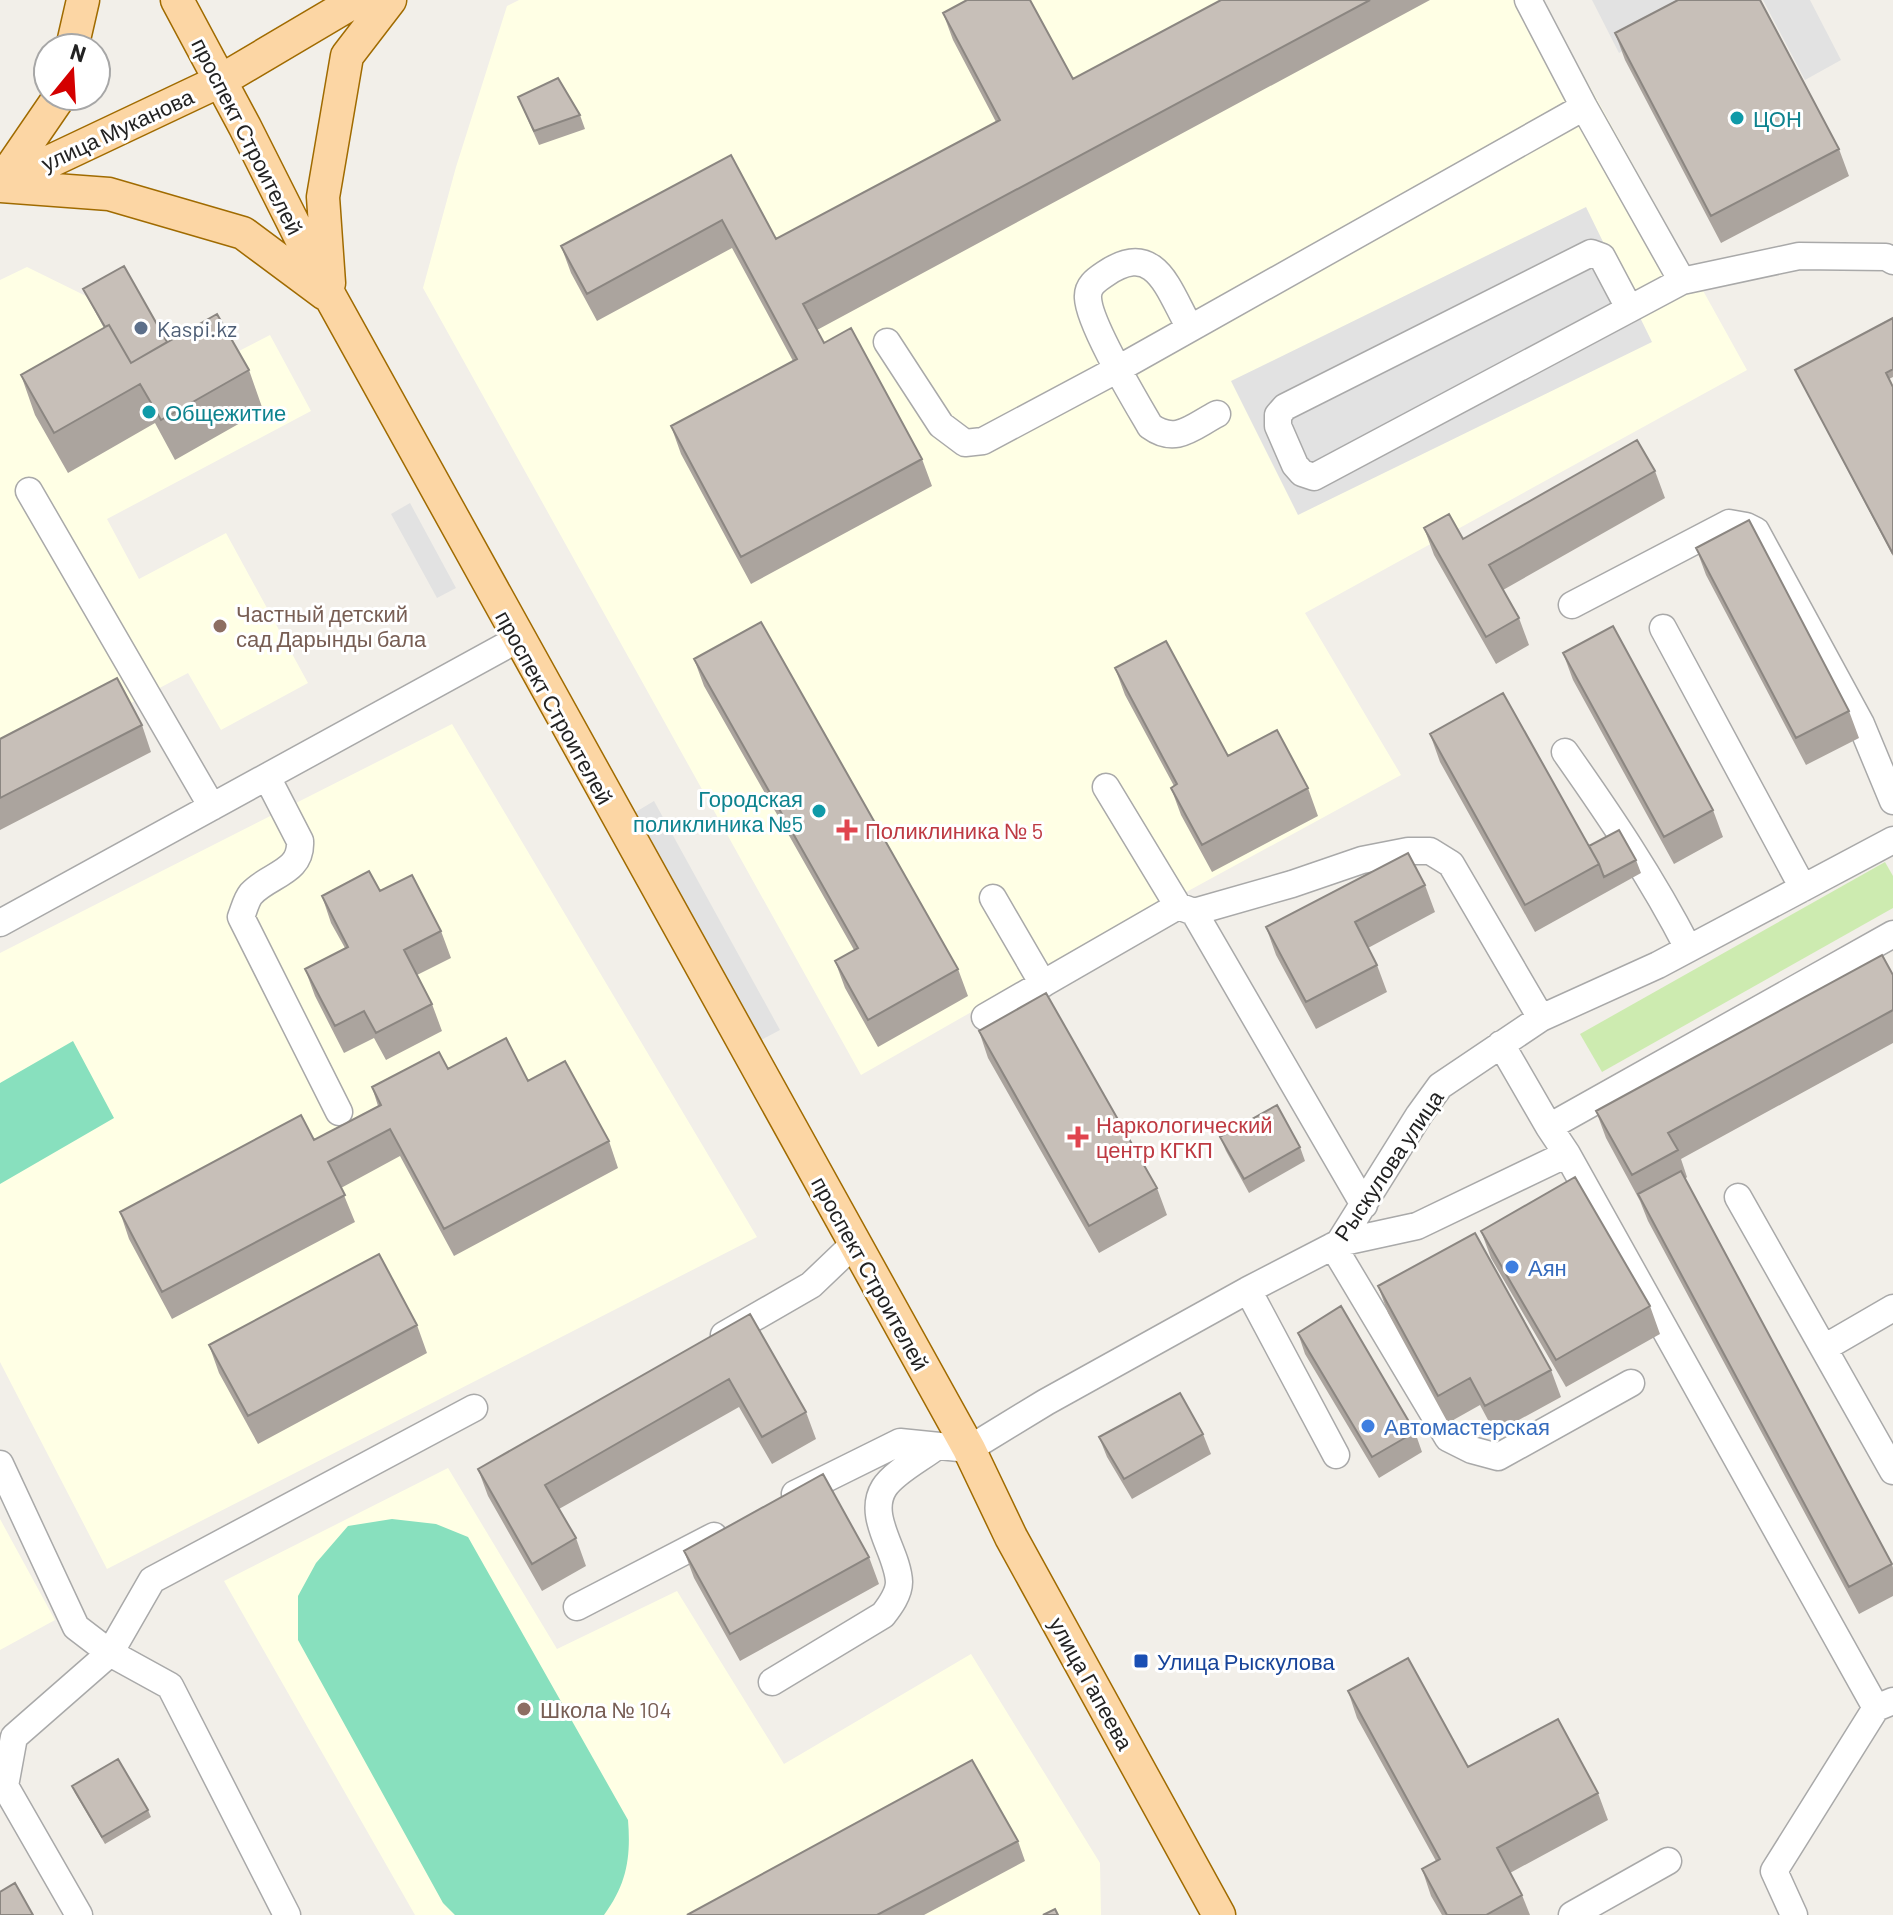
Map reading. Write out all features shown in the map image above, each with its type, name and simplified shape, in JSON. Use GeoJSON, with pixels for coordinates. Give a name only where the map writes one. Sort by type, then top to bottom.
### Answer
{"type":"FeatureCollection","features":[{"type":"Feature","properties":{"kind":"main road"},"geometry":{"type":"LineString","coordinates":[[76,32],[83,0]]}},
{"type":"Feature","properties":{"kind":"main road","name":"проспект Строителей"},"geometry":{"type":"LineString","coordinates":[[177,0],[331,298],[854,1244],[953,1447]]}},
{"type":"Feature","properties":{"kind":"main road","name":"улица Муканова"},"geometry":{"type":"LineString","coordinates":[[0,185],[220,81],[357,0]]}},
{"type":"Feature","properties":{"kind":"main road"},"geometry":{"type":"LineString","coordinates":[[331,298],[323,197],[347,56],[390,0]]}},
{"type":"Feature","properties":{"kind":"main road"},"geometry":{"type":"LineString","coordinates":[[49,112],[0,185],[109,194],[243,233],[331,298]]}},
{"type":"Feature","properties":{"kind":"main road","name":"улица Гапеева"},"geometry":{"type":"LineString","coordinates":[[953,1447],[1011,1537],[1219,1915]]}},
{"type":"Feature","properties":{"kind":"street"},"geometry":{"type":"LineString","coordinates":[[1528,0],[1682,281]]}},
{"type":"Feature","properties":{"kind":"street"},"geometry":{"type":"LineString","coordinates":[[887,342],[941,425],[965,443],[983,441],[1118,369],[1584,107]]}},
{"type":"Feature","properties":{"kind":"street"},"geometry":{"type":"LineString","coordinates":[[1629,308],[1602,257],[1591,253],[1285,407],[1278,415],[1278,426],[1295,465],[1302,473],[1314,477],[1682,281],[1799,256],[1886,257],[1893,261]]}},
{"type":"Feature","properties":{"kind":"street"},"geometry":{"type":"LineString","coordinates":[[1190,328],[1160,276],[1148,264],[1134,260],[1120,264],[1094,281],[1088,291],[1088,301],[1118,369],[1150,426],[1164,436],[1178,435],[1217,414]]}},
{"type":"Feature","properties":{"kind":"street"},"geometry":{"type":"LineString","coordinates":[[29,491],[212,807]]}},
{"type":"Feature","properties":{"kind":"street"},"geometry":{"type":"LineString","coordinates":[[1572,605],[1729,523],[1756,531],[1861,724],[1893,801]]}},
{"type":"Feature","properties":{"kind":"street"},"geometry":{"type":"LineString","coordinates":[[1663,628],[1803,888]]}},
{"type":"Feature","properties":{"kind":"street"},"geometry":{"type":"LineString","coordinates":[[0,923],[518,639]]}},
{"type":"Feature","properties":{"kind":"street"},"geometry":{"type":"LineString","coordinates":[[1565,752],[1623,833],[1660,893],[1688,948]]}},
{"type":"Feature","properties":{"kind":"street"},"geometry":{"type":"LineString","coordinates":[[267,777],[300,841],[301,851],[297,862],[251,894],[241,917],[339,1112]]}},
{"type":"Feature","properties":{"kind":"street"},"geometry":{"type":"LineString","coordinates":[[1106,787],[1186,909],[1364,1205]]}},
{"type":"Feature","properties":{"kind":"street","name":"Рыскулова улица"},"geometry":{"type":"LineString","coordinates":[[772,1682],[883,1615],[894,1600],[899,1584],[877,1512],[882,1490],[894,1476],[1046,1402],[1336,1245],[1440,1086],[1541,1018],[1658,965],[1893,840]]}},
{"type":"Feature","properties":{"kind":"street"},"geometry":{"type":"LineString","coordinates":[[985,1017],[1186,909],[1292,884],[1362,860],[1408,851],[1430,851],[1451,864],[1541,1018]]}},
{"type":"Feature","properties":{"kind":"street"},"geometry":{"type":"LineString","coordinates":[[993,898],[1043,984]]}},
{"type":"Feature","properties":{"kind":"street"},"geometry":{"type":"LineString","coordinates":[[1549,1127],[1893,934]]}},
{"type":"Feature","properties":{"kind":"street"},"geometry":{"type":"LineString","coordinates":[[1501,1044],[1884,1705],[1774,1871],[1794,1915]]}},
{"type":"Feature","properties":{"kind":"street"},"geometry":{"type":"LineString","coordinates":[[1567,1154],[1417,1226],[1336,1245],[1448,1438],[1472,1450],[1498,1457],[1631,1383]]}},
{"type":"Feature","properties":{"kind":"street"},"geometry":{"type":"LineString","coordinates":[[1738,1197],[1893,1471]]}},
{"type":"Feature","properties":{"kind":"street"},"geometry":{"type":"LineString","coordinates":[[701,1347],[811,1285],[854,1244]]}},
{"type":"Feature","properties":{"kind":"street"},"geometry":{"type":"LineString","coordinates":[[1248,1290],[1336,1455]]}},
{"type":"Feature","properties":{"kind":"street"},"geometry":{"type":"LineString","coordinates":[[1824,1348],[1893,1308]]}},
{"type":"Feature","properties":{"kind":"street"},"geometry":{"type":"LineString","coordinates":[[79,1915],[2,1787],[14,1737],[110,1653],[152,1580],[474,1408]]}},
{"type":"Feature","properties":{"kind":"street"},"geometry":{"type":"LineString","coordinates":[[771,1506],[900,1442],[953,1447]]}},
{"type":"Feature","properties":{"kind":"street"},"geometry":{"type":"LineString","coordinates":[[0,1464],[76,1627],[110,1653],[170,1686],[287,1915]]}},
{"type":"Feature","properties":{"kind":"street"},"geometry":{"type":"LineString","coordinates":[[577,1607],[730,1528]]}},
{"type":"Feature","properties":{"kind":"street"},"geometry":{"type":"LineString","coordinates":[[1572,1915],[1668,1861]]}},
{"type":"Feature","properties":{"kind":"shaded area"},"geometry":{"type":"Polygon","coordinates":[[[519,0],[1542,0],[1747,370],[1305,613],[1401,775],[1080,950],[861,1075],[423,288],[456,167],[507,6],[519,0]]]}},
{"type":"Feature","properties":{"kind":"shaded area"},"geometry":{"type":"Polygon","coordinates":[[[1592,0],[1719,0],[1619,53],[1592,0]]]}},
{"type":"Feature","properties":{"kind":"shaded area"},"geometry":{"type":"Polygon","coordinates":[[[1763,0],[1810,0],[1841,60],[1805,80],[1763,0]]]}},
{"type":"Feature","properties":{"kind":"shaded area"},"geometry":{"type":"Polygon","coordinates":[[[1586,207],[1652,342],[1298,515],[1231,381],[1586,207]]]}},
{"type":"Feature","properties":{"kind":"shaded area"},"geometry":{"type":"Polygon","coordinates":[[[27,267],[86,296],[144,400],[270,335],[311,411],[107,519],[139,579],[226,533],[308,683],[221,730],[188,673],[0,772],[0,280],[27,267]]]}},
{"type":"Feature","properties":{"kind":"shaded area"},"geometry":{"type":"Polygon","coordinates":[[[410,503],[456,588],[437,598],[391,514],[410,503]]]}},
{"type":"Feature","properties":{"kind":"shaded area"},"geometry":{"type":"Polygon","coordinates":[[[452,724],[757,1237],[107,1569],[0,1362],[0,953],[452,724]]]}},
{"type":"Feature","properties":{"kind":"shaded area"},"geometry":{"type":"Polygon","coordinates":[[[654,801],[780,1030],[759,1041],[634,813],[654,801]]]}},
{"type":"Feature","properties":{"kind":"shaded area","name":"Школа № 104"},"geometry":{"type":"Polygon","coordinates":[[[448,1468],[557,1649],[677,1591],[784,1764],[971,1654],[1100,1863],[1101,1915],[415,1915],[224,1581],[448,1468]]]}},
{"type":"Feature","properties":{"kind":"shaded area"},"geometry":{"type":"Polygon","coordinates":[[[0,1519],[55,1620],[0,1650],[0,1519]]]}},
{"type":"Feature","properties":{"kind":"green space"},"geometry":{"type":"Polygon","coordinates":[[[1885,862],[1893,876],[1893,908],[1602,1072],[1580,1034],[1885,862]]]}},
{"type":"Feature","properties":{"kind":"green space"},"geometry":{"type":"Polygon","coordinates":[[[73,1041],[114,1118],[0,1184],[0,1083],[73,1041]]]}},
{"type":"Feature","properties":{"kind":"green space"},"geometry":{"type":"Polygon","coordinates":[[[392,1519],[436,1524],[468,1537],[628,1820],[626,1870],[618,1892],[604,1915],[455,1915],[443,1903],[298,1640],[298,1596],[316,1563],[348,1526],[392,1519]]]}},
{"type":"Feature","properties":{"kind":"building"},"geometry":{"type":"Polygon","coordinates":[[[967,0],[1030,0],[1073,79],[1221,0],[1370,0],[803,304],[824,343],[851,328],[922,459],[741,557],[671,426],[797,359],[722,220],[587,294],[561,246],[731,155],[776,239],[1000,120],[943,13],[967,0]]]}},
{"type":"Feature","properties":{"kind":"building","name":"ЦОН"},"geometry":{"type":"Polygon","coordinates":[[[1678,0],[1760,0],[1839,149],[1711,216],[1615,33],[1678,0]]]}},
{"type":"Feature","properties":{"kind":"building"},"geometry":{"type":"Polygon","coordinates":[[[558,78],[580,115],[534,131],[518,97],[558,78]]]}},
{"type":"Feature","properties":{"kind":"building"},"geometry":{"type":"Polygon","coordinates":[[[124,266],[167,342],[131,363],[83,289],[124,266]]]}},
{"type":"Feature","properties":{"kind":"building"},"geometry":{"type":"Polygon","coordinates":[[[217,314],[249,370],[161,420],[140,384],[54,433],[21,375],[109,325],[131,363],[217,314]]]}},
{"type":"Feature","properties":{"kind":"building"},"geometry":{"type":"Polygon","coordinates":[[[1893,318],[1893,369],[1886,373],[1893,387],[1893,554],[1795,370],[1893,318]]]}},
{"type":"Feature","properties":{"kind":"building"},"geometry":{"type":"Polygon","coordinates":[[[1637,440],[1655,471],[1489,565],[1519,618],[1486,637],[1424,528],[1449,514],[1463,539],[1637,440]]]}},
{"type":"Feature","properties":{"kind":"building"},"geometry":{"type":"Polygon","coordinates":[[[1749,520],[1849,711],[1796,738],[1696,548],[1749,520]]]}},
{"type":"Feature","properties":{"kind":"building","name":"Городская поликлиника №5"},"geometry":{"type":"Polygon","coordinates":[[[761,622],[958,969],[868,1020],[835,961],[858,948],[694,659],[761,622]]]}},
{"type":"Feature","properties":{"kind":"building"},"geometry":{"type":"Polygon","coordinates":[[[1613,626],[1713,810],[1664,837],[1563,653],[1613,626]]]}},
{"type":"Feature","properties":{"kind":"building"},"geometry":{"type":"Polygon","coordinates":[[[1166,641],[1228,756],[1277,730],[1308,788],[1202,845],[1171,788],[1177,784],[1115,668],[1166,641]]]}},
{"type":"Feature","properties":{"kind":"building"},"geometry":{"type":"Polygon","coordinates":[[[117,678],[142,725],[0,798],[0,739],[117,678]]]}},
{"type":"Feature","properties":{"kind":"building"},"geometry":{"type":"Polygon","coordinates":[[[1503,693],[1599,864],[1525,905],[1430,734],[1503,693]]]}},
{"type":"Feature","properties":{"kind":"building"},"geometry":{"type":"Polygon","coordinates":[[[1619,830],[1636,860],[1604,877],[1589,846],[1619,830]]]}},
{"type":"Feature","properties":{"kind":"building"},"geometry":{"type":"Polygon","coordinates":[[[1408,853],[1425,885],[1355,922],[1377,965],[1306,1002],[1266,927],[1408,853]]]}},
{"type":"Feature","properties":{"kind":"building"},"geometry":{"type":"Polygon","coordinates":[[[369,871],[380,891],[412,875],[441,931],[404,950],[432,1004],[376,1033],[364,1011],[335,1026],[305,969],[348,947],[322,896],[369,871]]]}},
{"type":"Feature","properties":{"kind":"building"},"geometry":{"type":"Polygon","coordinates":[[[1882,955],[1893,975],[1893,1010],[1668,1133],[1678,1150],[1632,1175],[1596,1111],[1882,955]]]}},
{"type":"Feature","properties":{"kind":"building","name":"Наркологический центр КГКП"},"geometry":{"type":"Polygon","coordinates":[[[1046,993],[1157,1188],[1089,1226],[979,1031],[1046,993]]]}},
{"type":"Feature","properties":{"kind":"building"},"geometry":{"type":"Polygon","coordinates":[[[506,1038],[528,1081],[565,1061],[609,1141],[444,1229],[390,1129],[328,1162],[345,1195],[162,1292],[120,1212],[301,1115],[314,1140],[381,1105],[372,1087],[439,1052],[448,1069],[506,1038]]]}},
{"type":"Feature","properties":{"kind":"building"},"geometry":{"type":"Polygon","coordinates":[[[1277,1105],[1300,1147],[1244,1179],[1220,1137],[1277,1105]]]}},
{"type":"Feature","properties":{"kind":"building"},"geometry":{"type":"Polygon","coordinates":[[[1681,1171],[1892,1564],[1849,1587],[1638,1194],[1681,1171]]]}},
{"type":"Feature","properties":{"kind":"building"},"geometry":{"type":"Polygon","coordinates":[[[1575,1177],[1650,1306],[1556,1360],[1481,1231],[1575,1177]]]}},
{"type":"Feature","properties":{"kind":"building"},"geometry":{"type":"Polygon","coordinates":[[[1475,1233],[1551,1370],[1485,1406],[1470,1378],[1438,1396],[1378,1286],[1475,1233]]]}},
{"type":"Feature","properties":{"kind":"building"},"geometry":{"type":"Polygon","coordinates":[[[379,1254],[417,1325],[248,1416],[209,1345],[379,1254]]]}},
{"type":"Feature","properties":{"kind":"building"},"geometry":{"type":"Polygon","coordinates":[[[1341,1306],[1415,1432],[1372,1457],[1298,1333],[1341,1306]]]}},
{"type":"Feature","properties":{"kind":"building"},"geometry":{"type":"Polygon","coordinates":[[[750,1314],[806,1412],[762,1437],[729,1379],[545,1485],[576,1538],[532,1564],[478,1469],[750,1314]]]}},
{"type":"Feature","properties":{"kind":"building"},"geometry":{"type":"Polygon","coordinates":[[[1180,1393],[1203,1434],[1124,1479],[1099,1437],[1180,1393]]]}},
{"type":"Feature","properties":{"kind":"building"},"geometry":{"type":"Polygon","coordinates":[[[823,1474],[869,1557],[730,1634],[684,1551],[823,1474]]]}},
{"type":"Feature","properties":{"kind":"building"},"geometry":{"type":"Polygon","coordinates":[[[1408,1658],[1468,1767],[1558,1719],[1598,1793],[1497,1848],[1522,1895],[1486,1915],[1447,1915],[1422,1869],[1440,1859],[1348,1691],[1408,1658]]]}},
{"type":"Feature","properties":{"kind":"building"},"geometry":{"type":"Polygon","coordinates":[[[118,1759],[148,1810],[102,1837],[72,1786],[118,1759]]]}},
{"type":"Feature","properties":{"kind":"building"},"geometry":{"type":"Polygon","coordinates":[[[972,1760],[1018,1841],[877,1915],[687,1915],[972,1760]]]}},
{"type":"Feature","properties":{"kind":"building"},"geometry":{"type":"Polygon","coordinates":[[[15,1883],[33,1915],[0,1915],[0,1892],[15,1883]]]}},
{"type":"Feature","properties":{"kind":"building"},"geometry":{"type":"Polygon","coordinates":[[[1055,1909],[1058,1915],[1043,1915],[1055,1909]]]}},
{"type":"Feature","properties":{"kind":"place","name":"ЦОН"},"geometry":{"type":"Point","coordinates":[1737,118]}},
{"type":"Feature","properties":{"kind":"place","name":"Kaspi.kz"},"geometry":{"type":"Point","coordinates":[141,328]}},
{"type":"Feature","properties":{"kind":"place","name":"Общежитие"},"geometry":{"type":"Point","coordinates":[149,412]}},
{"type":"Feature","properties":{"kind":"place","name":"Частный детский сад Дарынды бала"},"geometry":{"type":"Point","coordinates":[220,626]}},
{"type":"Feature","properties":{"kind":"place","name":"Городская поликлиника №5"},"geometry":{"type":"Point","coordinates":[819,811]}},
{"type":"Feature","properties":{"kind":"place","name":"Поликлиника № 5"},"geometry":{"type":"Point","coordinates":[847,830]}},
{"type":"Feature","properties":{"kind":"place","name":"Наркологический центр КГКП"},"geometry":{"type":"Point","coordinates":[1078,1137]}},
{"type":"Feature","properties":{"kind":"place","name":"Аян"},"geometry":{"type":"Point","coordinates":[1512,1267]}},
{"type":"Feature","properties":{"kind":"place","name":"Автомастерская"},"geometry":{"type":"Point","coordinates":[1368,1426]}},
{"type":"Feature","properties":{"kind":"place","name":"Улица Рыскулова"},"geometry":{"type":"Point","coordinates":[1141,1661]}},
{"type":"Feature","properties":{"kind":"place","name":"Школа № 104"},"geometry":{"type":"Point","coordinates":[524,1709]}}]}
